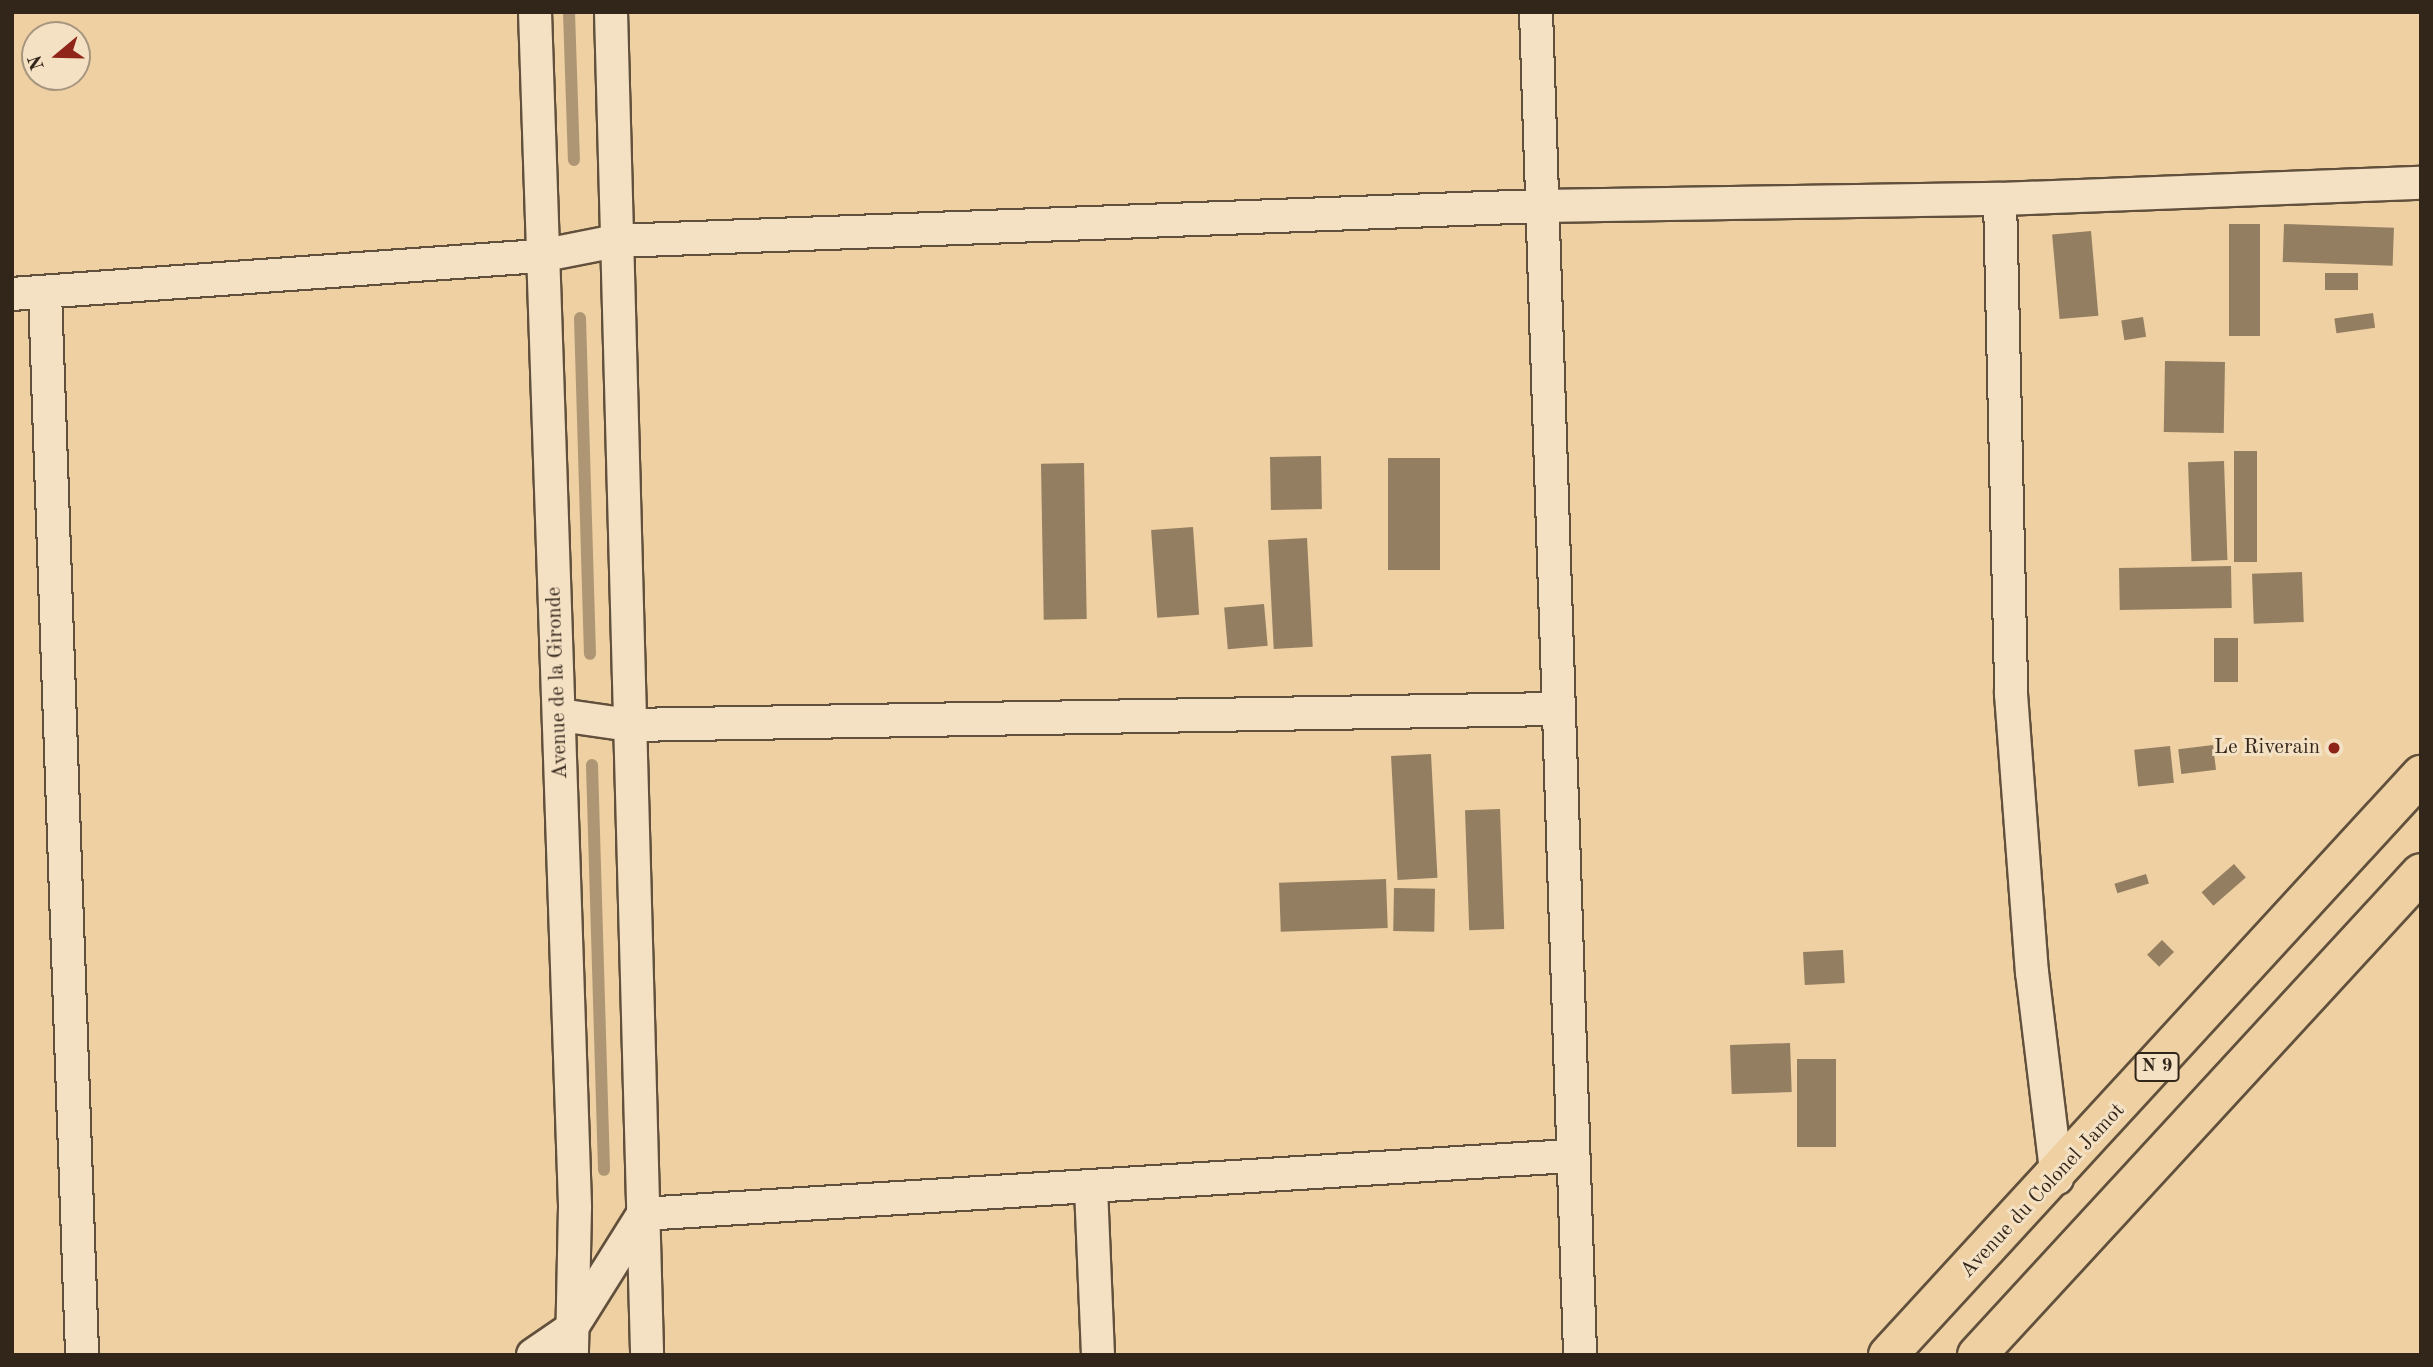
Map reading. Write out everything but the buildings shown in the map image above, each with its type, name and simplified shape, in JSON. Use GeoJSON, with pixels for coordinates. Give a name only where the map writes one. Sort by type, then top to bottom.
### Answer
{"type":"FeatureCollection","features":[{"type":"Feature","properties":{"kind":"main road","name":"Avenue du Colonel Jamot"},"geometry":{"type":"LineString","coordinates":[[1888,1355],[2057,1178],[2421,775]]}},
{"type":"Feature","properties":{"kind":"main road"},"geometry":{"type":"LineString","coordinates":[[1977,1355],[2421,873]]}},
{"type":"Feature","properties":{"kind":"street","name":"Avenue de la Gironde"},"geometry":{"type":"LineString","coordinates":[[535,12],[541,256],[560,715],[575,1207],[571,1342]]}},
{"type":"Feature","properties":{"kind":"street"},"geometry":{"type":"LineString","coordinates":[[611,12],[647,1355]]}},
{"type":"Feature","properties":{"kind":"street"},"geometry":{"type":"LineString","coordinates":[[1536,12],[1570,1156],[1580,1355]]}},
{"type":"Feature","properties":{"kind":"street"},"geometry":{"type":"LineString","coordinates":[[12,294],[541,256],[616,241],[1541,206],[2000,199],[2421,183]]}},
{"type":"Feature","properties":{"kind":"street"},"geometry":{"type":"LineString","coordinates":[[2000,199],[2011,694],[2032,972],[2057,1178]]}},
{"type":"Feature","properties":{"kind":"street"},"geometry":{"type":"LineString","coordinates":[[45,293],[82,1355]]}},
{"type":"Feature","properties":{"kind":"street"},"geometry":{"type":"LineString","coordinates":[[560,715],[629,725],[1557,709]]}},
{"type":"Feature","properties":{"kind":"street"},"geometry":{"type":"LineString","coordinates":[[643,1214],[1570,1156]]}},
{"type":"Feature","properties":{"kind":"street"},"geometry":{"type":"LineString","coordinates":[[1091,1188],[1098,1355]]}},
{"type":"Feature","properties":{"kind":"street"},"geometry":{"type":"LineString","coordinates":[[533,1355],[571,1342],[643,1214]]}},
{"type":"Feature","properties":{"kind":"waterway"},"geometry":{"type":"LineString","coordinates":[[569,12],[574,160]]}},
{"type":"Feature","properties":{"kind":"waterway"},"geometry":{"type":"LineString","coordinates":[[580,318],[590,654]]}},
{"type":"Feature","properties":{"kind":"waterway"},"geometry":{"type":"LineString","coordinates":[[592,765],[604,1170]]}},
{"type":"Feature","properties":{"kind":"place","name":"Le Riverain"},"geometry":{"type":"Point","coordinates":[2334,748]}}]}
